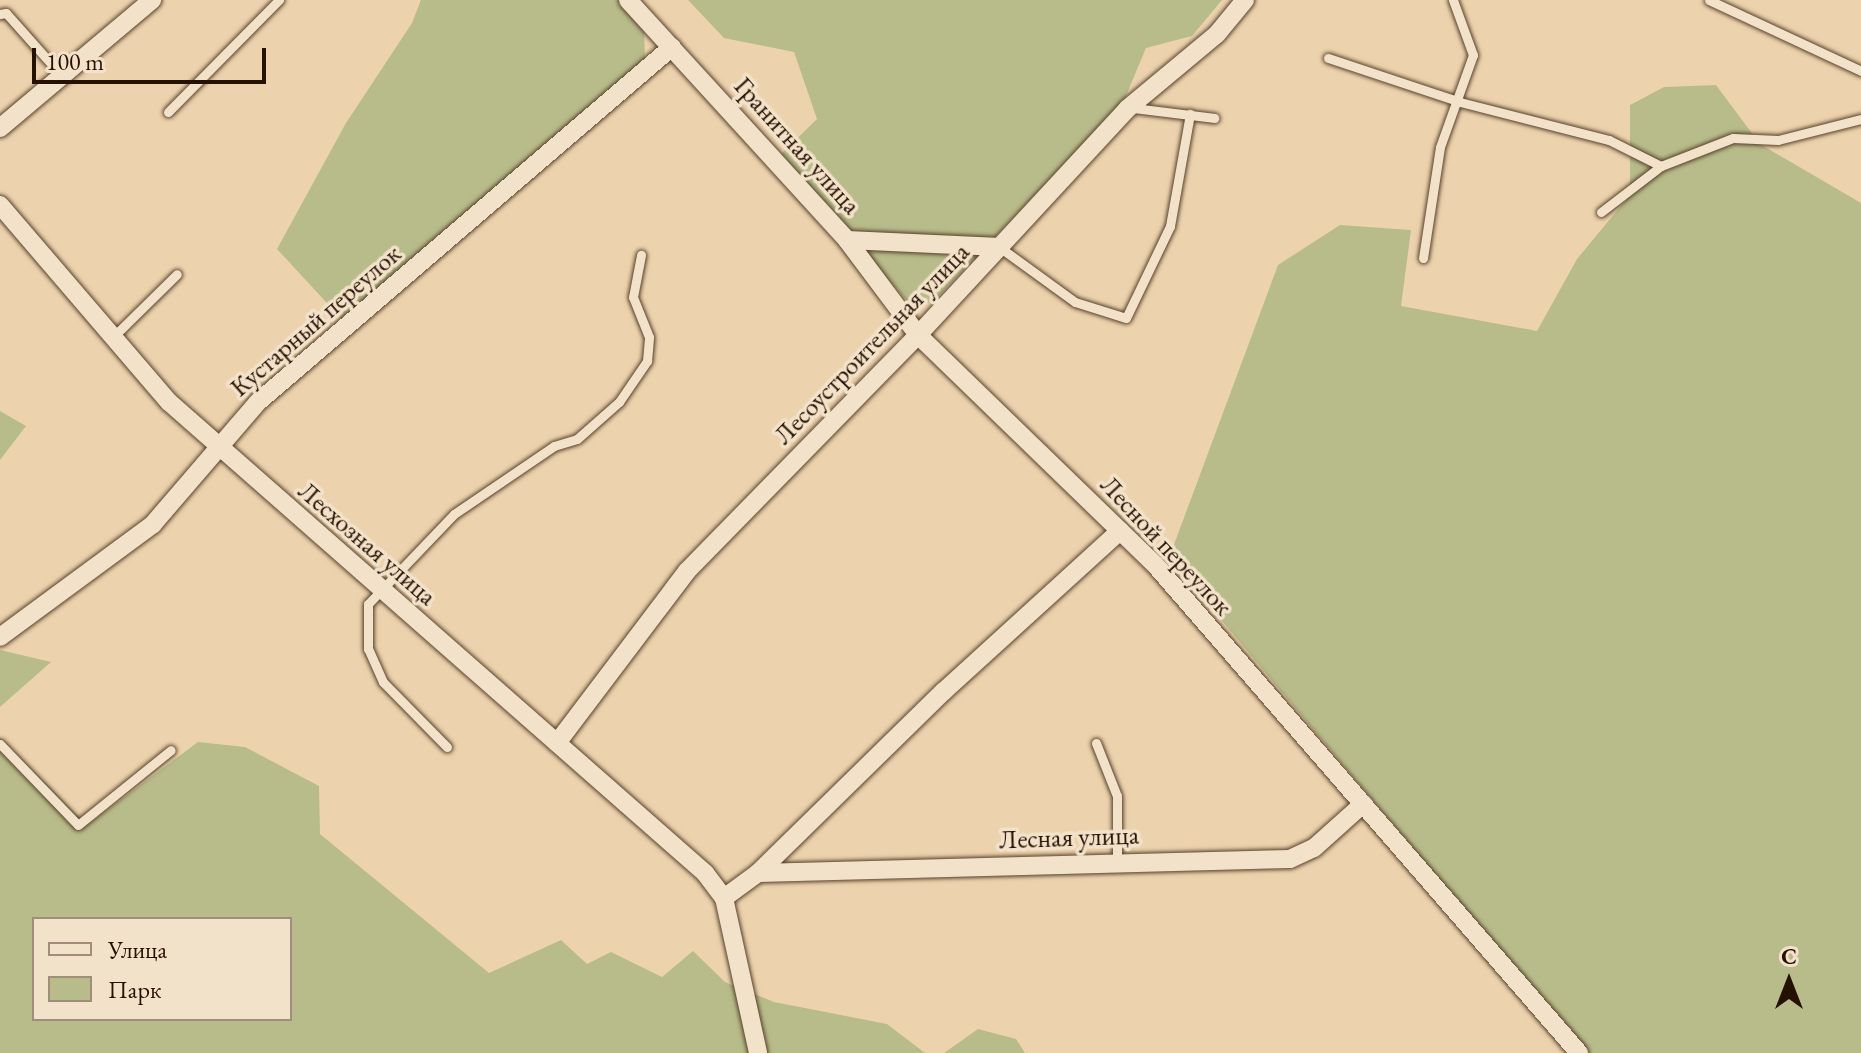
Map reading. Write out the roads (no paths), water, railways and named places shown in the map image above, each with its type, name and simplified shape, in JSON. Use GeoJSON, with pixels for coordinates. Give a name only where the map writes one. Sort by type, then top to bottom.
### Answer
{"type":"FeatureCollection","features":[{"type":"Feature","properties":{"kind":"street"},"geometry":{"type":"LineString","coordinates":[[0,128],[152,0]]}},
{"type":"Feature","properties":{"kind":"street","name":"Гранитная улица"},"geometry":{"type":"LineString","coordinates":[[628,0],[847,240],[918,335]]}},
{"type":"Feature","properties":{"kind":"street","name":"Лесоустроительная улица"},"geometry":{"type":"LineString","coordinates":[[557,743],[687,571],[1001,248],[1127,109],[1217,34],[1245,0]]}},
{"type":"Feature","properties":{"kind":"street","name":"Кустарный переулок"},"geometry":{"type":"LineString","coordinates":[[0,637],[153,524],[178,500],[217,447],[258,402],[672,47]]}},
{"type":"Feature","properties":{"kind":"street","name":"Лесхозная улица"},"geometry":{"type":"LineString","coordinates":[[0,205],[169,402],[379,589],[671,838],[724,898]]}},
{"type":"Feature","properties":{"kind":"street"},"geometry":{"type":"LineString","coordinates":[[847,240],[1001,248]]}},
{"type":"Feature","properties":{"kind":"street","name":"Лесной переулок"},"geometry":{"type":"LineString","coordinates":[[918,335],[1120,531],[1579,1053]]}},
{"type":"Feature","properties":{"kind":"street"},"geometry":{"type":"LineString","coordinates":[[758,1053],[724,898],[758,873],[944,691],[1120,531]]}},
{"type":"Feature","properties":{"kind":"street","name":"Лесная улица"},"geometry":{"type":"LineString","coordinates":[[758,873],[1290,859],[1314,848],[1363,804]]}},
{"type":"Feature","properties":{"kind":"lane"},"geometry":{"type":"LineString","coordinates":[[168,112],[279,0]]}},
{"type":"Feature","properties":{"kind":"lane"},"geometry":{"type":"LineString","coordinates":[[1423,258],[1440,147],[1460,102],[1473,55],[1453,0]]}},
{"type":"Feature","properties":{"kind":"lane"},"geometry":{"type":"LineString","coordinates":[[1709,0],[1861,71]]}},
{"type":"Feature","properties":{"kind":"lane"},"geometry":{"type":"LineString","coordinates":[[0,14],[6,13],[62,76]]}},
{"type":"Feature","properties":{"kind":"lane"},"geometry":{"type":"LineString","coordinates":[[1328,58],[1460,102],[1609,140],[1661,166]]}},
{"type":"Feature","properties":{"kind":"lane"},"geometry":{"type":"LineString","coordinates":[[1127,109],[1214,118]]}},
{"type":"Feature","properties":{"kind":"lane"},"geometry":{"type":"LineString","coordinates":[[1001,248],[1075,302],[1126,318],[1170,226],[1190,114]]}},
{"type":"Feature","properties":{"kind":"lane"},"geometry":{"type":"LineString","coordinates":[[1601,212],[1661,166],[1733,138],[1778,140],[1861,119]]}},
{"type":"Feature","properties":{"kind":"lane"},"geometry":{"type":"LineString","coordinates":[[447,747],[410,714],[374,664],[365,614],[379,589],[454,514],[554,446],[577,439],[619,402],[647,361],[649,337],[633,297],[641,255]]}},
{"type":"Feature","properties":{"kind":"lane"},"geometry":{"type":"LineString","coordinates":[[114,336],[177,274]]}},
{"type":"Feature","properties":{"kind":"lane"},"geometry":{"type":"LineString","coordinates":[[1096,743],[1117,796],[1117,863]]}},
{"type":"Feature","properties":{"kind":"lane"},"geometry":{"type":"LineString","coordinates":[[0,744],[78,825],[171,750]]}}]}
